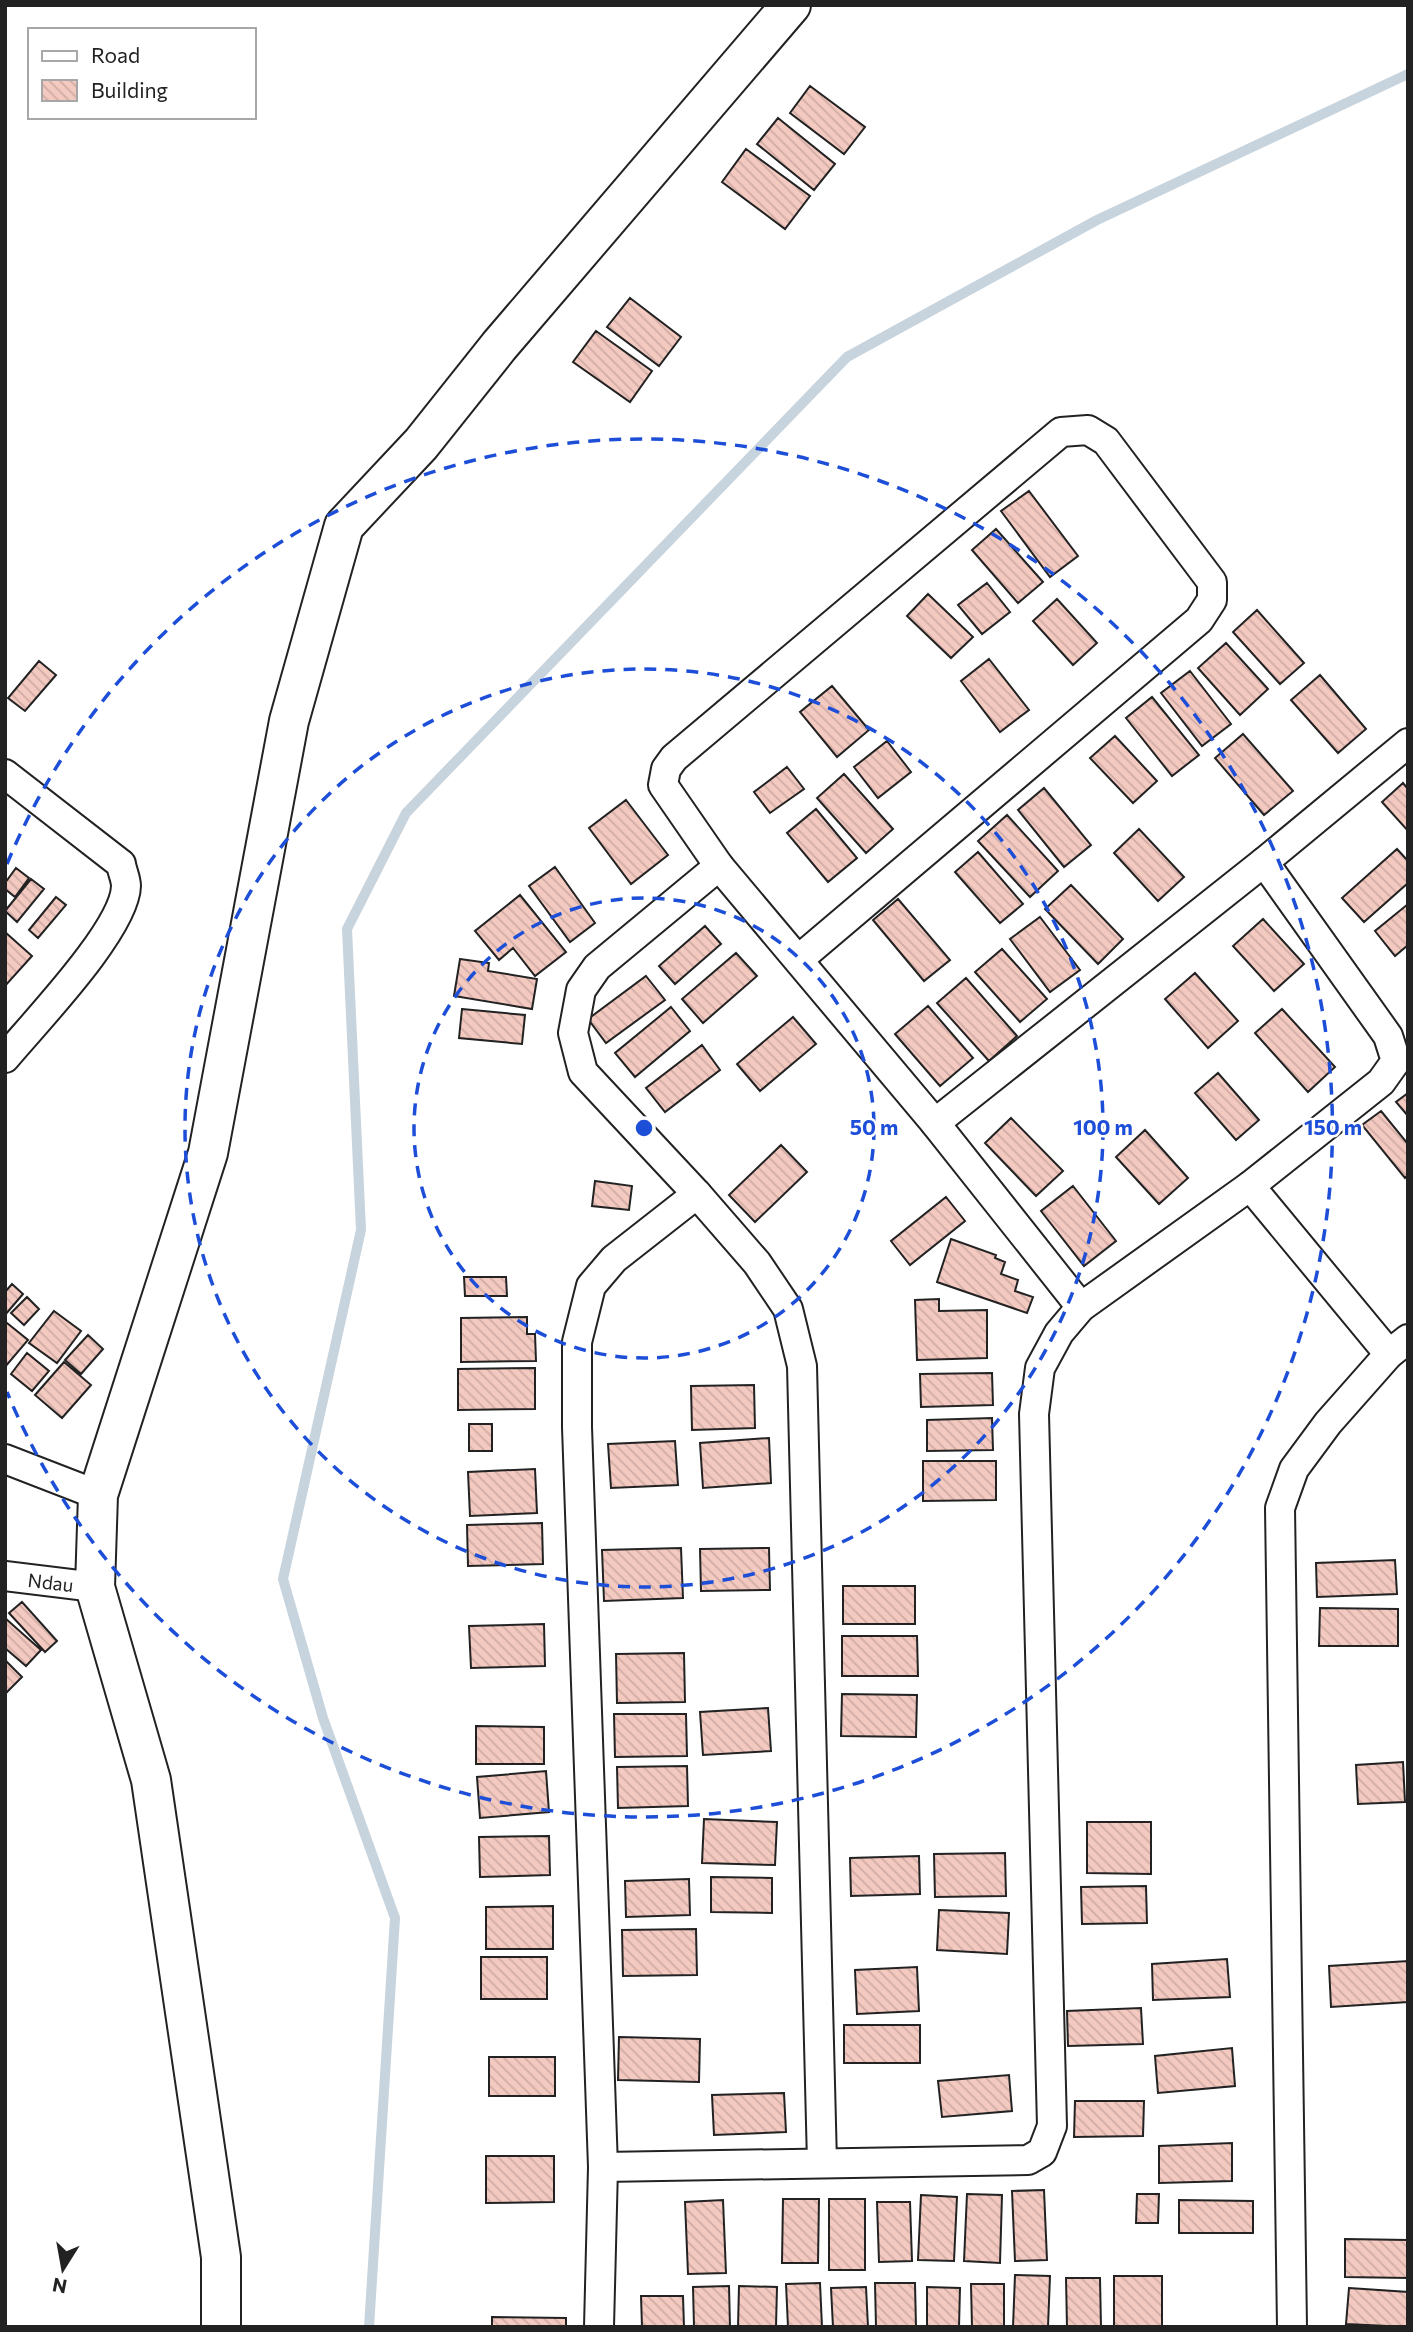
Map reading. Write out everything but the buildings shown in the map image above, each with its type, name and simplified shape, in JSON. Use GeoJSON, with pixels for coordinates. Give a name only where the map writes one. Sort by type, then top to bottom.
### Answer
{"type":"FeatureCollection","features":[{"type":"Feature","properties":{"kind":"street"},"geometry":{"type":"LineString","coordinates":[[221,2327],[221,2257],[151,1780],[95,1587],[98,1495],[208,1153],[289,721],[344,526],[421,444],[499,346],[791,5]]}},
{"type":"Feature","properties":{"kind":"street"},"geometry":{"type":"LineString","coordinates":[[798,960],[1199,620],[1212,600],[1212,582],[1106,441],[1087,430],[1061,432],[674,758],[666,769],[663,785],[719,866],[798,960],[935,1123],[1081,1307]]}},
{"type":"Feature","properties":{"kind":"street"},"geometry":{"type":"LineString","coordinates":[[935,1123],[1264,862],[1408,743]]}},
{"type":"Feature","properties":{"kind":"street"},"geometry":{"type":"LineString","coordinates":[[5,774],[121,864],[126,886],[114,924],[5,1058]]}},
{"type":"Feature","properties":{"kind":"street"},"geometry":{"type":"LineString","coordinates":[[603,2167],[1028,2160],[1042,2152],[1052,2126],[1034,1414],[1040,1368],[1059,1333],[1081,1307],[1250,1186],[1381,1082],[1396,1061],[1388,1036],[1264,862]]}},
{"type":"Feature","properties":{"kind":"street"},"geometry":{"type":"LineString","coordinates":[[719,866],[597,967],[581,990],[573,1033],[583,1072],[697,1194],[757,1263],[788,1309],[802,1366],[822,2163]]}},
{"type":"Feature","properties":{"kind":"street"},"geometry":{"type":"LineString","coordinates":[[1250,1186],[1398,1346],[1328,1423],[1294,1469],[1280,1508],[1292,2327]]}},
{"type":"Feature","properties":{"kind":"street"},"geometry":{"type":"LineString","coordinates":[[599,2327],[603,2167],[577,1441],[577,1342],[591,1286],[614,1259],[697,1194]]}},
{"type":"Feature","properties":{"kind":"street"},"geometry":{"type":"LineString","coordinates":[[5,1459],[98,1495]]}},
{"type":"Feature","properties":{"kind":"street","name":"Ndau"},"geometry":{"type":"LineString","coordinates":[[5,1576],[95,1587]]}},
{"type":"Feature","properties":{"kind":"waterway"},"geometry":{"type":"LineString","coordinates":[[369,2327],[395,1918],[323,1718],[283,1579],[361,1230],[347,929],[406,813],[847,357],[1097,220],[1408,74]]}}]}
